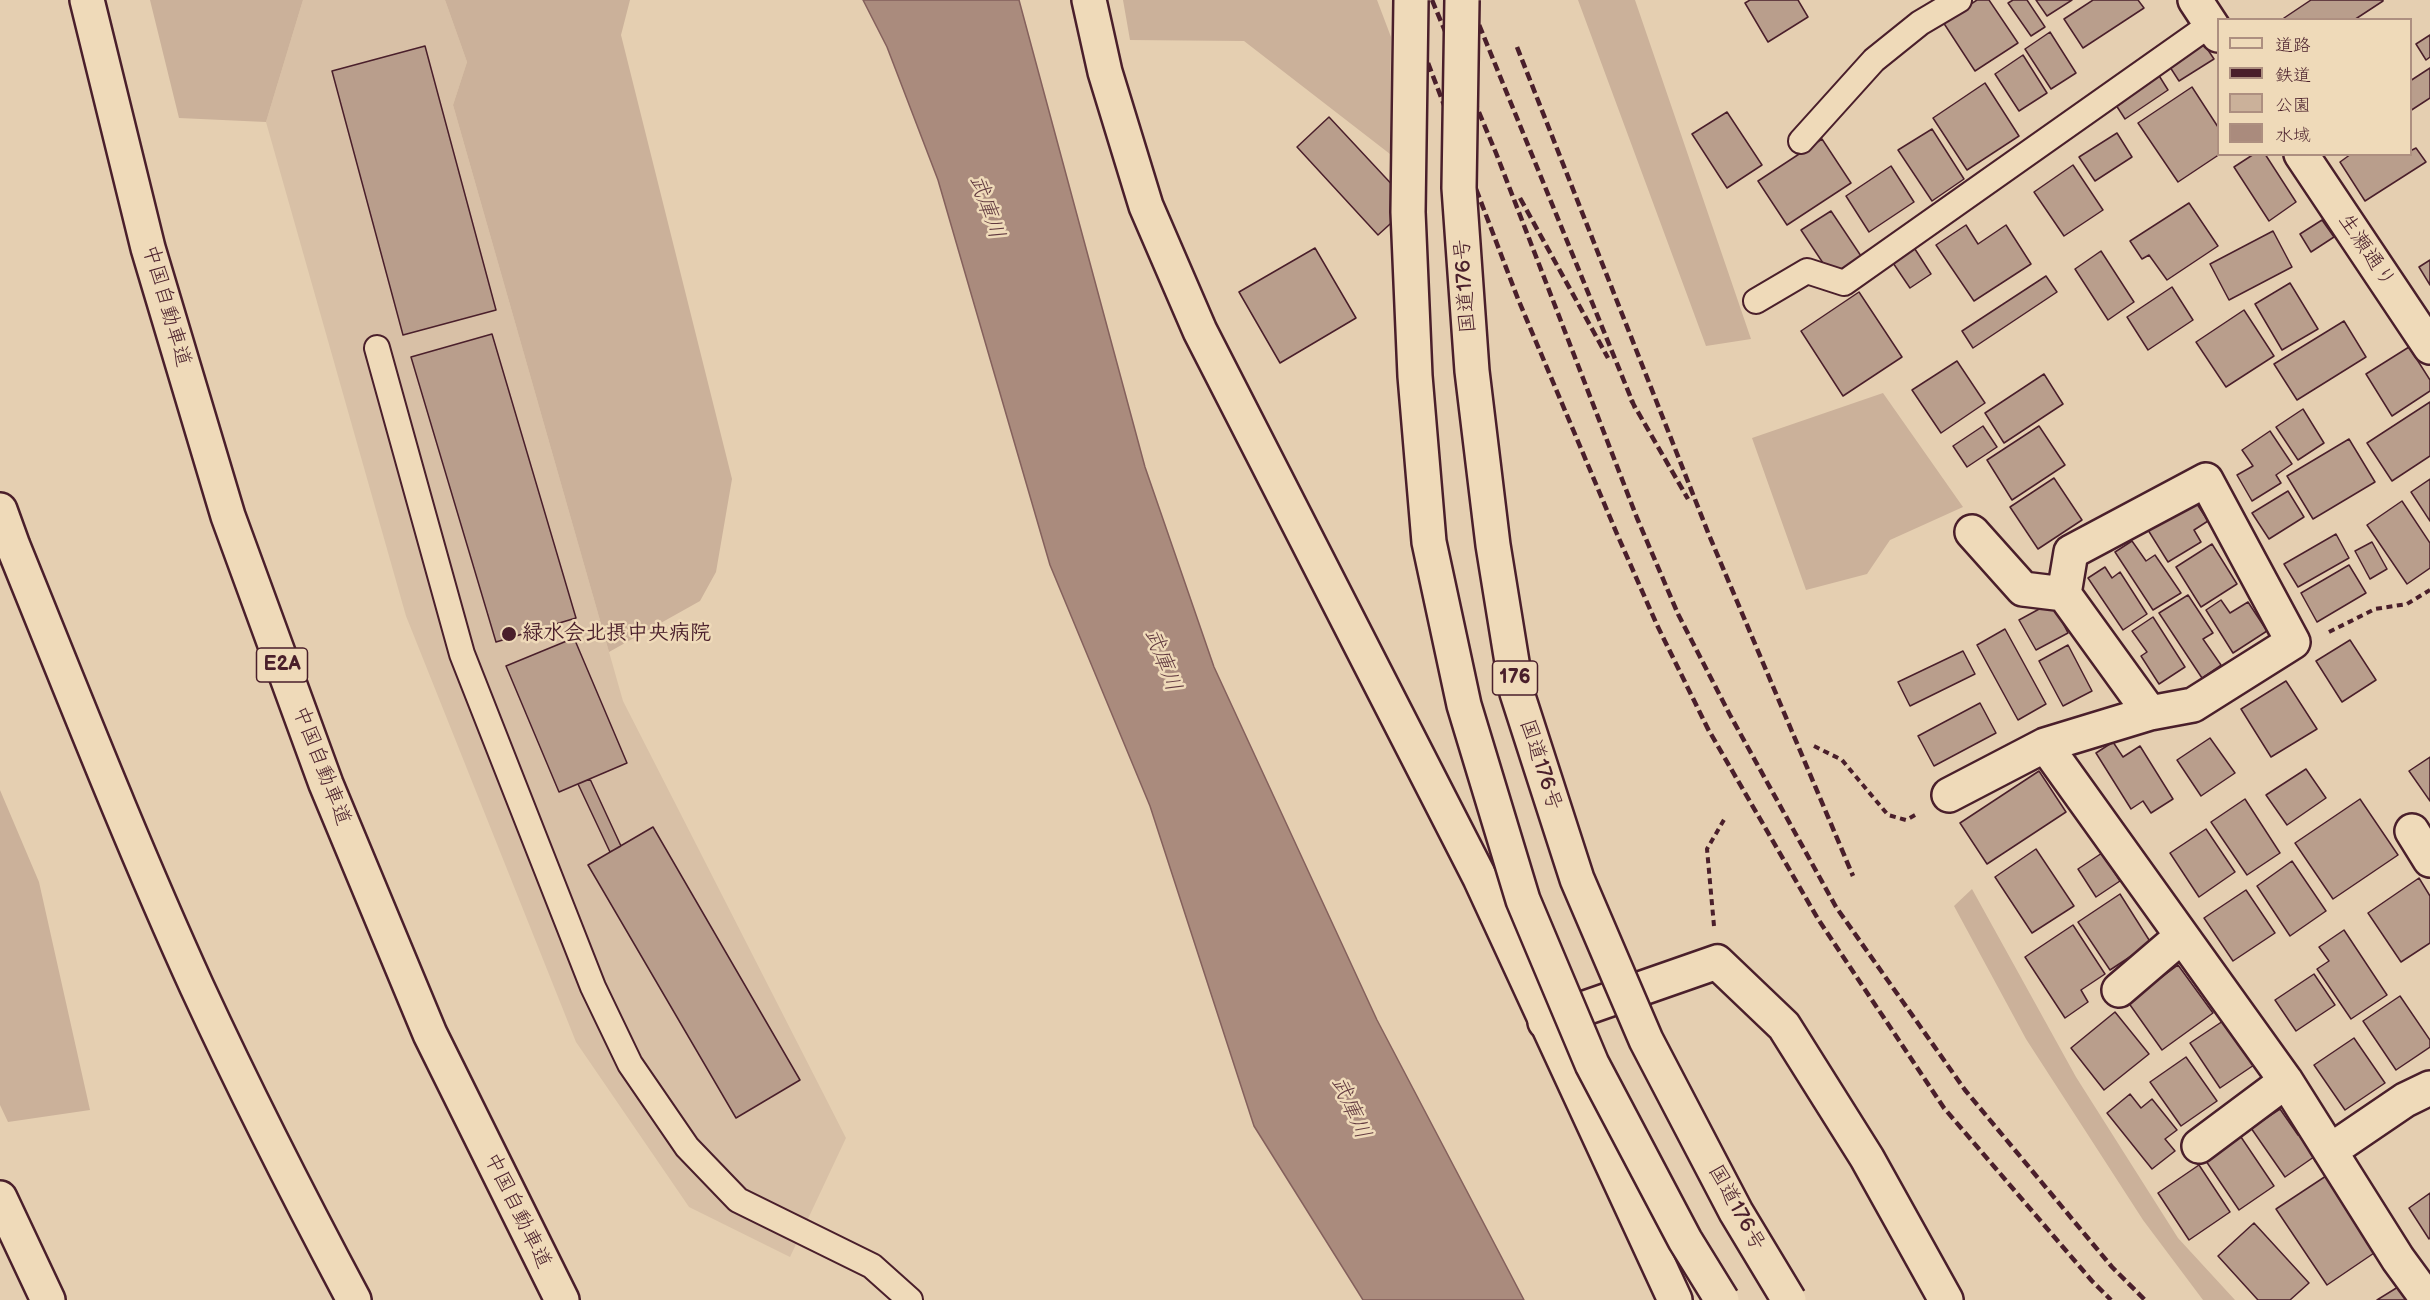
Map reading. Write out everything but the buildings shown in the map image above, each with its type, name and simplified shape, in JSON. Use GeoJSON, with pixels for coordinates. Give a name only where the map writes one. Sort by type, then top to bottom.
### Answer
{"type":"FeatureCollection","features":[{"type":"Feature","properties":{"kind":"main road","name":"中国自動車道"},"geometry":{"type":"LineString","coordinates":[[87,0],[148,248],[236,538],[326,784],[430,1034],[562,1300]]}},
{"type":"Feature","properties":{"kind":"main road"},"geometry":{"type":"LineString","coordinates":[[1089,0],[1105,72],[1146,206],[1200,332],[1480,878],[1675,1300]]}},
{"type":"Feature","properties":{"kind":"main road","name":"176"},"geometry":{"type":"LineString","coordinates":[[1411,0],[1408,212],[1415,376],[1429,542],[1464,705],[1523,900],[1592,1064],[1685,1240],[1722,1300]]}},
{"type":"Feature","properties":{"kind":"main road","name":"国道176号"},"geometry":{"type":"LineString","coordinates":[[1462,0],[1459,188],[1472,371],[1493,545],[1517,693],[1577,879],[1646,1040],[1736,1212],[1789,1300]]}},
{"type":"Feature","properties":{"kind":"main road","name":"生瀬通り"},"geometry":{"type":"LineString","coordinates":[[2302,156],[2430,347]]}},
{"type":"Feature","properties":{"kind":"main road"},"geometry":{"type":"LineString","coordinates":[[1949,795],[2045,746],[2150,713],[2193,705],[2293,642],[2206,480],[2072,552],[2064,594],[2150,713]]}},
{"type":"Feature","properties":{"kind":"main road"},"geometry":{"type":"LineString","coordinates":[[0,510],[108,782],[197,986],[292,1184],[354,1300]]}},
{"type":"Feature","properties":{"kind":"main road"},"geometry":{"type":"LineString","coordinates":[[1972,532],[2023,589],[2064,594]]}},
{"type":"Feature","properties":{"kind":"main road"},"geometry":{"type":"LineString","coordinates":[[2045,746],[2286,1081],[2398,1259],[2428,1300]]}},
{"type":"Feature","properties":{"kind":"main road"},"geometry":{"type":"LineString","coordinates":[[2412,831],[2430,860]]}},
{"type":"Feature","properties":{"kind":"main road"},"geometry":{"type":"LineString","coordinates":[[2119,990],[2182,936]]}},
{"type":"Feature","properties":{"kind":"main road"},"geometry":{"type":"LineString","coordinates":[[1545,1022],[1717,962],[1784,1026],[1867,1158],[1946,1300]]}},
{"type":"Feature","properties":{"kind":"main road"},"geometry":{"type":"LineString","coordinates":[[2199,1146],[2286,1081]]}},
{"type":"Feature","properties":{"kind":"main road"},"geometry":{"type":"LineString","coordinates":[[2330,1151],[2405,1100],[2430,1088]]}},
{"type":"Feature","properties":{"kind":"main road"},"geometry":{"type":"LineString","coordinates":[[0,1198],[48,1300]]}},
{"type":"Feature","properties":{"kind":"lane"},"geometry":{"type":"LineString","coordinates":[[1801,141],[1874,60],[1920,23],[1959,0]]}},
{"type":"Feature","properties":{"kind":"lane"},"geometry":{"type":"LineString","coordinates":[[1756,301],[1807,271],[1844,283],[2208,20]]}},
{"type":"Feature","properties":{"kind":"lane"},"geometry":{"type":"LineString","coordinates":[[377,348],[462,654],[593,987],[630,1064],[687,1148],[738,1200],[872,1266],[910,1300]]}},
{"type":"Feature","properties":{"kind":"path"},"geometry":{"type":"LineString","coordinates":[[2293,642],[2310,642],[2375,609],[2407,604],[2430,590]]}},
{"type":"Feature","properties":{"kind":"path"},"geometry":{"type":"LineString","coordinates":[[1814,746],[1842,760],[1887,815],[1906,820],[1949,795]]}},
{"type":"Feature","properties":{"kind":"path"},"geometry":{"type":"LineString","coordinates":[[1717,962],[1707,849],[1725,818]]}},
{"type":"Feature","properties":{"kind":"shaded area","name":"緑水会北摂中央病院"},"geometry":{"type":"Polygon","coordinates":[[[303,0],[445,0],[467,62],[453,105],[623,701],[846,1138],[790,1257],[689,1207],[576,1042],[406,616],[266,122],[303,0]]]}},
{"type":"Feature","properties":{"kind":"green space"},"geometry":{"type":"Polygon","coordinates":[[[150,0],[303,0],[266,122],[179,118],[150,0]]]}},
{"type":"Feature","properties":{"kind":"green space"},"geometry":{"type":"Polygon","coordinates":[[[445,0],[630,0],[621,35],[732,479],[716,572],[700,601],[609,652],[453,105],[467,62],[445,0]]]}},
{"type":"Feature","properties":{"kind":"green space"},"geometry":{"type":"Polygon","coordinates":[[[1123,0],[1377,0],[1391,37],[1390,154],[1244,41],[1130,40],[1123,0]]]}},
{"type":"Feature","properties":{"kind":"green space"},"geometry":{"type":"Polygon","coordinates":[[[1578,0],[1635,0],[1751,339],[1706,346],[1578,0]]]}},
{"type":"Feature","properties":{"kind":"green space"},"geometry":{"type":"Polygon","coordinates":[[[1883,393],[1963,507],[1890,540],[1867,574],[1806,590],[1752,438],[1883,393]]]}},
{"type":"Feature","properties":{"kind":"green space"},"geometry":{"type":"Polygon","coordinates":[[[0,790],[39,882],[90,1110],[8,1122],[0,1105],[0,790]]]}},
{"type":"Feature","properties":{"kind":"green space"},"geometry":{"type":"Polygon","coordinates":[[[1972,889],[2076,1077],[2178,1238],[2235,1300],[2203,1300],[2143,1220],[2026,1039],[1954,906],[1972,889]]]}},
{"type":"Feature","properties":{"kind":"water","name":"武庫川"},"geometry":{"type":"Polygon","coordinates":[[[863,0],[1019,0],[1145,467],[1214,667],[1377,1020],[1524,1300],[1363,1300],[1254,1126],[1150,806],[1050,565],[938,180],[887,47],[863,0]]]}},
{"type":"Feature","properties":{"kind":"railway"},"geometry":{"type":"LineString","coordinates":[[1404,0],[1518,299],[1657,625],[1708,729],[1818,919],[1944,1108],[2092,1281],[2111,1300]]}},
{"type":"Feature","properties":{"kind":"railway"},"geometry":{"type":"LineString","coordinates":[[1432,0],[1496,153],[1637,518],[1678,614],[1730,715],[1836,907],[1965,1090],[2112,1267],[2145,1300]]}},
{"type":"Feature","properties":{"kind":"railway"},"geometry":{"type":"LineString","coordinates":[[1469,0],[1635,408]]}},
{"type":"Feature","properties":{"kind":"railway"},"geometry":{"type":"LineString","coordinates":[[1517,47],[1709,535],[1853,876]]}},
{"type":"Feature","properties":{"kind":"railway"},"geometry":{"type":"LineString","coordinates":[[1520,198],[1608,358]]}},
{"type":"Feature","properties":{"kind":"railway"},"geometry":{"type":"LineString","coordinates":[[1631,400],[1688,499]]}},
{"type":"Feature","properties":{"kind":"place","name":"緑水会北摂中央病院"},"geometry":{"type":"Point","coordinates":[509,634]}}]}
